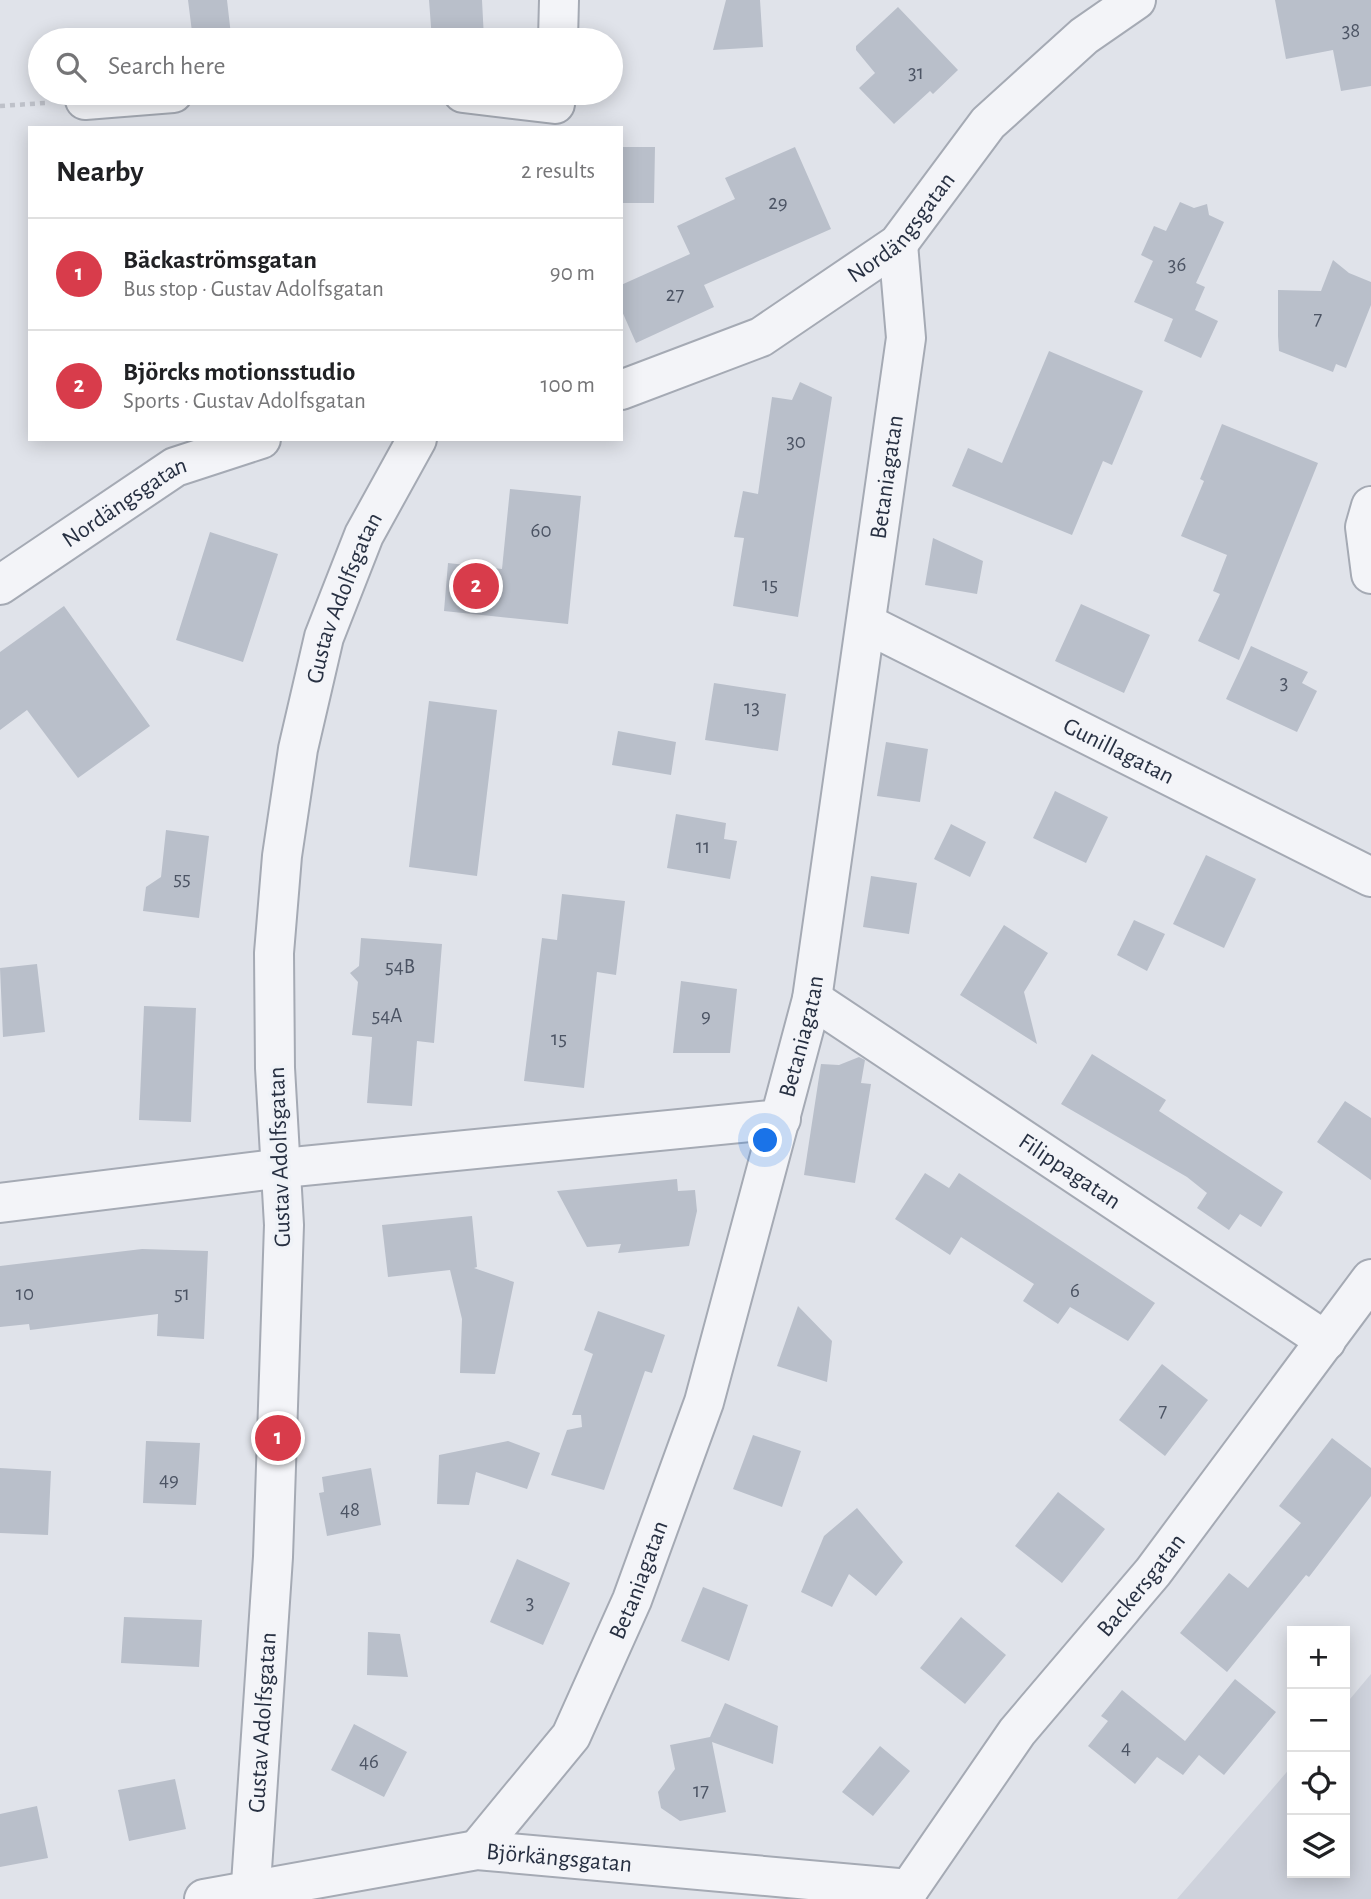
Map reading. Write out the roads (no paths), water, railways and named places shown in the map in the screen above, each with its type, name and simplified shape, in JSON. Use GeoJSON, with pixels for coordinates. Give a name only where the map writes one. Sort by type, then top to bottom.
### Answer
{"type":"FeatureCollection","features":[{"type":"Feature","properties":{"kind":"street"},"geometry":{"type":"LineString","coordinates":[[558,28],[559,0]]}},
{"type":"Feature","properties":{"kind":"street","name":"Nordängsgatan"},"geometry":{"type":"LineString","coordinates":[[623,389],[761,337],[898,244],[988,123],[1084,36],[1136,0]]}},
{"type":"Feature","properties":{"kind":"street"},"geometry":{"type":"LineString","coordinates":[[536,105],[554,108]]}},
{"type":"Feature","properties":{"kind":"street","name":"Betaniagatan"},"geometry":{"type":"LineString","coordinates":[[477,1850],[571,1736],[632,1600],[704,1402],[781,1119],[812,999],[906,338],[898,244]]}},
{"type":"Feature","properties":{"kind":"street","name":"Nordängsgatan"},"geometry":{"type":"LineString","coordinates":[[0,585],[175,467],[255,441]]}},
{"type":"Feature","properties":{"kind":"street","name":"Gustav Adolfsgatan"},"geometry":{"type":"LineString","coordinates":[[251,1895],[273,1557],[284,1225],[283,1168],[275,1068],[274,953],[282,856],[298,749],[324,637],[364,535],[416,441]]}},
{"type":"Feature","properties":{"kind":"street"},"geometry":{"type":"LineString","coordinates":[[1371,506],[1365,527],[1371,574]]}},
{"type":"Feature","properties":{"kind":"street","name":"Gunillagatan"},"geometry":{"type":"LineString","coordinates":[[867,624],[1371,877]]}},
{"type":"Feature","properties":{"kind":"street","name":"Filippagatan"},"geometry":{"type":"LineString","coordinates":[[812,999],[1326,1341]]}},
{"type":"Feature","properties":{"kind":"street"},"geometry":{"type":"LineString","coordinates":[[0,1203],[283,1168],[781,1119]]}},
{"type":"Feature","properties":{"kind":"street","name":"Backersgatan"},"geometry":{"type":"LineString","coordinates":[[911,1894],[1017,1732],[1153,1572],[1371,1279]]}},
{"type":"Feature","properties":{"kind":"street","name":"Björkängsgatan"},"geometry":{"type":"LineString","coordinates":[[204,1899],[251,1895],[477,1850],[911,1894]]}},
{"type":"Feature","properties":{"kind":"place","name":"Björcks motionsstudio"},"geometry":{"type":"Point","coordinates":[476,586]}},
{"type":"Feature","properties":{"kind":"place","name":"Bäckaströmsgatan"},"geometry":{"type":"Point","coordinates":[278,1438]}}]}
